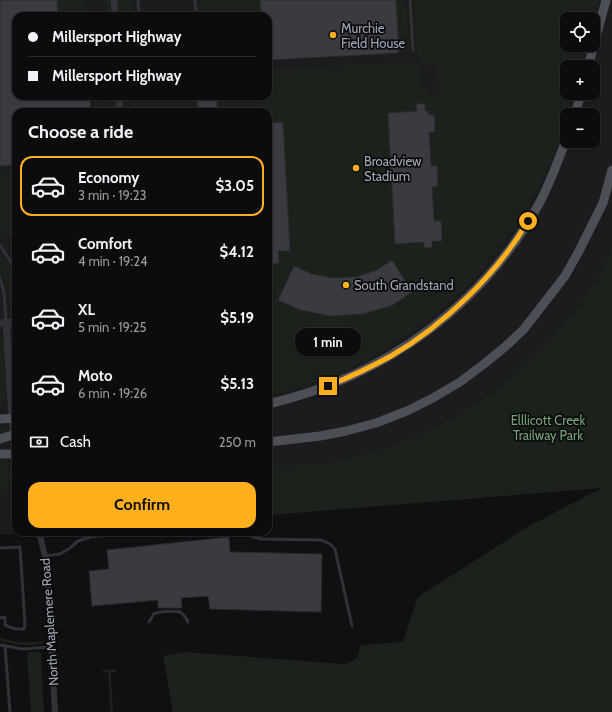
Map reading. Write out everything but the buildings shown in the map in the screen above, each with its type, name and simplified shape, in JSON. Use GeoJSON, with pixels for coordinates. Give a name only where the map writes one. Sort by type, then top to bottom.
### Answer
{"type":"FeatureCollection","features":[{"type":"Feature","properties":{"kind":"main road"},"geometry":{"type":"LineString","coordinates":[[590,60],[606,0]]}},
{"type":"Feature","properties":{"kind":"main road"},"geometry":{"type":"LineString","coordinates":[[272,403],[291,399],[328,386],[362,371],[392,356],[444,319],[475,290],[523,231],[540,201],[563,148]]}},
{"type":"Feature","properties":{"kind":"main road"},"geometry":{"type":"LineString","coordinates":[[272,442],[320,436],[376,423],[433,398],[460,382],[484,364],[506,346],[524,328],[565,276],[603,203],[612,170]]}},
{"type":"Feature","properties":{"kind":"main road"},"geometry":{"type":"LineString","coordinates":[[0,419],[12,418]]}},
{"type":"Feature","properties":{"kind":"main road"},"geometry":{"type":"LineString","coordinates":[[0,439],[12,435]]}},
{"type":"Feature","properties":{"kind":"main road"},"geometry":{"type":"LineString","coordinates":[[0,454],[12,452]]}},
{"type":"Feature","properties":{"kind":"street"},"geometry":{"type":"LineString","coordinates":[[114,0],[115,12]]}},
{"type":"Feature","properties":{"kind":"street"},"geometry":{"type":"LineString","coordinates":[[3,322],[12,401]]}},
{"type":"Feature","properties":{"kind":"street","name":"North Maplemere Road"},"geometry":{"type":"LineString","coordinates":[[40,536],[48,578],[55,712]]}},
{"type":"Feature","properties":{"kind":"lane"},"geometry":{"type":"LineString","coordinates":[[138,0],[139,12]]}},
{"type":"Feature","properties":{"kind":"lane"},"geometry":{"type":"LineString","coordinates":[[196,0],[196,12]]}},
{"type":"Feature","properties":{"kind":"lane"},"geometry":{"type":"LineString","coordinates":[[410,0],[413,50]]}},
{"type":"Feature","properties":{"kind":"lane"},"geometry":{"type":"LineString","coordinates":[[0,245],[12,265]]}},
{"type":"Feature","properties":{"kind":"lane"},"geometry":{"type":"LineString","coordinates":[[0,278],[4,292],[3,322]]}},
{"type":"Feature","properties":{"kind":"lane"},"geometry":{"type":"LineString","coordinates":[[45,556],[60,554],[78,541],[100,536]]}},
{"type":"Feature","properties":{"kind":"lane"},"geometry":{"type":"LineString","coordinates":[[251,536],[262,539],[321,540],[330,544],[335,549],[352,626]]}},
{"type":"Feature","properties":{"kind":"lane"},"geometry":{"type":"LineString","coordinates":[[0,548],[20,547],[25,624],[24,629],[11,628],[5,625],[5,617],[0,618]]}},
{"type":"Feature","properties":{"kind":"lane"},"geometry":{"type":"LineString","coordinates":[[150,622],[152,616],[159,612],[179,612],[184,615],[188,622]]}},
{"type":"Feature","properties":{"kind":"lane"},"geometry":{"type":"LineString","coordinates":[[0,645],[22,649],[52,647]]}},
{"type":"Feature","properties":{"kind":"lane"},"geometry":{"type":"LineString","coordinates":[[5,646],[10,712]]}},
{"type":"Feature","properties":{"kind":"shaded area"},"geometry":{"type":"Polygon","coordinates":[[[0,0],[612,0],[612,487],[272,515],[272,108],[12,108],[12,534],[0,535],[0,0]]]}},
{"type":"Feature","properties":{"kind":"green space"},"geometry":{"type":"Polygon","coordinates":[[[57,0],[86,0],[86,12],[58,12],[57,0]]]}},
{"type":"Feature","properties":{"kind":"green space"},"geometry":{"type":"Polygon","coordinates":[[[106,0],[110,0],[111,12],[107,12],[106,0]]]}},
{"type":"Feature","properties":{"kind":"green space"},"geometry":{"type":"Polygon","coordinates":[[[118,0],[133,0],[134,12],[119,12],[118,0]]]}},
{"type":"Feature","properties":{"kind":"green space"},"geometry":{"type":"Polygon","coordinates":[[[200,0],[260,0],[261,12],[201,12],[200,0]]]}},
{"type":"Feature","properties":{"kind":"green space"},"geometry":{"type":"Polygon","coordinates":[[[396,0],[406,0],[410,52],[399,53],[396,0]]]}},
{"type":"Feature","properties":{"kind":"green space"},"geometry":{"type":"Polygon","coordinates":[[[414,0],[599,0],[596,12],[560,12],[560,52],[585,52],[583,60],[560,60],[560,100],[572,100],[570,108],[560,108],[560,137],[545,175],[523,216],[496,253],[466,287],[432,317],[395,343],[355,365],[312,383],[272,395],[272,108],[217,108],[217,100],[272,100],[272,70],[418,61],[421,85],[426,90],[428,97],[439,97],[437,65],[423,66],[420,61],[416,44],[414,0]]]}},
{"type":"Feature","properties":{"kind":"green space"},"geometry":{"type":"Polygon","coordinates":[[[93,100],[106,100],[107,108],[92,108],[94,106],[93,100]]]}},
{"type":"Feature","properties":{"kind":"green space"},"geometry":{"type":"Polygon","coordinates":[[[109,100],[115,100],[116,108],[110,108],[109,100]]]}},
{"type":"Feature","properties":{"kind":"green space"},"geometry":{"type":"Polygon","coordinates":[[[123,100],[128,100],[129,108],[124,108],[123,100]]]}},
{"type":"Feature","properties":{"kind":"green space"},"geometry":{"type":"Polygon","coordinates":[[[131,100],[197,100],[197,108],[132,108],[131,100]]]}},
{"type":"Feature","properties":{"kind":"green space"},"geometry":{"type":"Polygon","coordinates":[[[12,169],[12,241],[0,227],[0,170],[12,169]]]}},
{"type":"Feature","properties":{"kind":"green space"},"geometry":{"type":"Polygon","coordinates":[[[0,232],[12,249],[10,250],[0,237],[0,232]]]}},
{"type":"Feature","properties":{"kind":"green space","name":"Elllicott Creek Trailway Park"},"geometry":{"type":"Polygon","coordinates":[[[612,247],[612,712],[173,712],[163,656],[184,652],[346,664],[357,658],[361,645],[403,642],[418,597],[527,527],[602,488],[272,515],[272,467],[340,461],[390,447],[442,424],[486,398],[542,348],[577,308],[597,280],[612,247]]]}},
{"type":"Feature","properties":{"kind":"green space"},"geometry":{"type":"Polygon","coordinates":[[[0,251],[12,271],[12,309],[10,309],[7,287],[0,268],[0,251]]]}},
{"type":"Feature","properties":{"kind":"green space"},"geometry":{"type":"Polygon","coordinates":[[[0,336],[3,337],[6,394],[5,400],[0,407],[0,336]]]}},
{"type":"Feature","properties":{"kind":"green space"},"geometry":{"type":"Polygon","coordinates":[[[0,426],[11,427],[10,433],[0,436],[0,426]]]}},
{"type":"Feature","properties":{"kind":"green space"},"geometry":{"type":"Polygon","coordinates":[[[0,460],[6,462],[11,470],[7,486],[0,494],[0,460]]]}},
{"type":"Feature","properties":{"kind":"green space"},"geometry":{"type":"Polygon","coordinates":[[[0,637],[16,642],[45,641],[36,645],[23,645],[0,640],[0,637]]]}},
{"type":"Feature","properties":{"kind":"green space"},"geometry":{"type":"Polygon","coordinates":[[[30,652],[40,652],[41,654],[44,712],[31,712],[27,655],[30,652]]]}},
{"type":"Feature","properties":{"kind":"green space"},"geometry":{"type":"Polygon","coordinates":[[[102,670],[117,670],[116,672],[111,672],[113,712],[110,712],[108,672],[103,673],[102,670]]]}},
{"type":"Feature","properties":{"kind":"place","name":"Murchie Field House"},"geometry":{"type":"Point","coordinates":[333,35]}},
{"type":"Feature","properties":{"kind":"place","name":"Broadview Stadium"},"geometry":{"type":"Point","coordinates":[356,168]}},
{"type":"Feature","properties":{"kind":"place","name":"South Grandstand"},"geometry":{"type":"Point","coordinates":[346,285]}},
{"type":"Feature","properties":{"kind":"route"},"geometry":{"type":"LineString","coordinates":[[328,386],[392,356],[444,319],[475,290],[500,261],[523,231],[528,221]]}}]}
